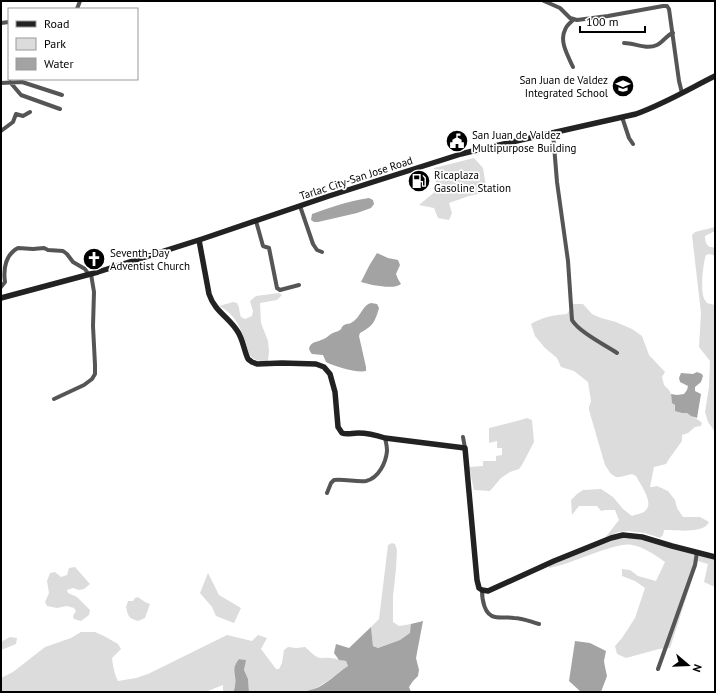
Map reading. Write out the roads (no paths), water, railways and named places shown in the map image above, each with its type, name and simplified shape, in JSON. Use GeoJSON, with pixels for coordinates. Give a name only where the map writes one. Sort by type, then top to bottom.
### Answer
{"type":"FeatureCollection","features":[{"type":"Feature","properties":{"kind":"street"},"geometry":{"type":"LineString","coordinates":[[544,1],[560,8],[573,20],[668,6],[682,93]]}},
{"type":"Feature","properties":{"kind":"street"},"geometry":{"type":"LineString","coordinates":[[572,67],[564,45],[563,36],[565,29],[573,20]]}},
{"type":"Feature","properties":{"kind":"street"},"geometry":{"type":"LineString","coordinates":[[624,42],[632,43],[641,47],[655,46],[668,35],[673,33]]}},
{"type":"Feature","properties":{"kind":"street","name":"Tarlac City-San Jose Road"},"geometry":{"type":"LineString","coordinates":[[1,298],[90,274],[199,240],[462,154],[643,112],[715,76]]}},
{"type":"Feature","properties":{"kind":"street"},"geometry":{"type":"LineString","coordinates":[[10,82],[21,95],[60,109]]}},
{"type":"Feature","properties":{"kind":"street"},"geometry":{"type":"LineString","coordinates":[[1,83],[22,82],[62,95]]}},
{"type":"Feature","properties":{"kind":"street"},"geometry":{"type":"LineString","coordinates":[[1,131],[13,122],[16,114],[23,116],[30,112]]}},
{"type":"Feature","properties":{"kind":"street"},"geometry":{"type":"LineString","coordinates":[[622,117],[629,138],[633,144]]}},
{"type":"Feature","properties":{"kind":"street"},"geometry":{"type":"LineString","coordinates":[[553,133],[557,182],[568,261],[572,320],[574,324],[583,331],[617,353]]}},
{"type":"Feature","properties":{"kind":"street"},"geometry":{"type":"LineString","coordinates":[[300,206],[313,244],[317,250],[322,252]]}},
{"type":"Feature","properties":{"kind":"street"},"geometry":{"type":"LineString","coordinates":[[256,221],[263,246],[269,248],[277,288],[280,290],[299,284]]}},
{"type":"Feature","properties":{"kind":"street"},"geometry":{"type":"LineString","coordinates":[[199,240],[209,294],[212,302],[238,332],[250,361],[257,364],[316,364],[326,369],[330,374],[335,392],[337,423],[340,432],[345,434],[368,434],[385,438],[465,448]]}},
{"type":"Feature","properties":{"kind":"street"},"geometry":{"type":"LineString","coordinates":[[1,287],[5,282],[4,267],[8,256],[16,248],[44,248],[48,250],[63,251],[72,262],[85,269],[90,274],[94,292],[93,326],[95,374],[92,379],[84,385],[54,399]]}},
{"type":"Feature","properties":{"kind":"street"},"geometry":{"type":"LineString","coordinates":[[463,437],[477,580],[479,588],[482,590],[483,601],[487,613],[494,617],[515,618],[539,624]]}},
{"type":"Feature","properties":{"kind":"street"},"geometry":{"type":"LineString","coordinates":[[327,493],[331,483],[335,480],[366,481],[374,477],[382,466],[386,456],[387,447],[385,438]]}},
{"type":"Feature","properties":{"kind":"street"},"geometry":{"type":"LineString","coordinates":[[482,590],[488,591],[554,561],[611,538],[623,535],[642,537],[715,557]]}},
{"type":"Feature","properties":{"kind":"street"},"geometry":{"type":"LineString","coordinates":[[658,669],[695,565],[697,552]]}},
{"type":"Feature","properties":{"kind":"water"},"geometry":{"type":"Polygon","coordinates":[[[369,198],[373,200],[374,204],[371,208],[357,213],[318,222],[311,220],[312,214],[340,204],[369,198]]]}},
{"type":"Feature","properties":{"kind":"water"},"geometry":{"type":"Polygon","coordinates":[[[377,253],[388,258],[398,260],[400,265],[396,274],[401,284],[398,286],[388,287],[376,286],[361,282],[377,253]]]}},
{"type":"Feature","properties":{"kind":"water"},"geometry":{"type":"Polygon","coordinates":[[[371,303],[377,304],[379,308],[376,317],[371,326],[360,333],[359,336],[366,371],[340,368],[326,362],[323,355],[311,353],[309,348],[312,344],[340,330],[344,325],[353,322],[364,308],[371,303]]]}},
{"type":"Feature","properties":{"kind":"water"},"geometry":{"type":"Polygon","coordinates":[[[697,372],[703,376],[701,382],[695,387],[695,391],[701,394],[697,418],[687,413],[675,411],[675,405],[672,403],[671,394],[684,394],[687,390],[688,386],[680,382],[679,378],[681,373],[693,374],[697,372]]]}},
{"type":"Feature","properties":{"kind":"water"},"geometry":{"type":"Polygon","coordinates":[[[423,621],[416,658],[419,670],[418,676],[409,687],[411,692],[305,692],[323,685],[348,666],[346,661],[339,660],[334,653],[336,644],[349,648],[371,627],[373,646],[378,648],[400,640],[410,633],[411,624],[423,621]]]}},
{"type":"Feature","properties":{"kind":"water"},"geometry":{"type":"Polygon","coordinates":[[[575,641],[590,643],[606,651],[604,661],[607,676],[601,692],[581,692],[569,681],[575,641]]]}},
{"type":"Feature","properties":{"kind":"water"},"geometry":{"type":"Polygon","coordinates":[[[239,659],[246,660],[244,670],[248,679],[249,692],[233,692],[235,688],[234,669],[239,659]]]}},
{"type":"Feature","properties":{"kind":"place","name":"San Juan de Valdez Integrated School"},"geometry":{"type":"Point","coordinates":[623,86]}},
{"type":"Feature","properties":{"kind":"place","name":"San Juan de Valdez Multipurpose Building"},"geometry":{"type":"Point","coordinates":[457,141]}},
{"type":"Feature","properties":{"kind":"place","name":"Ricaplaza Gasoline Station"},"geometry":{"type":"Point","coordinates":[419,181]}},
{"type":"Feature","properties":{"kind":"place","name":"Seventh-Day Adventist Church"},"geometry":{"type":"Point","coordinates":[94,259]}}]}
